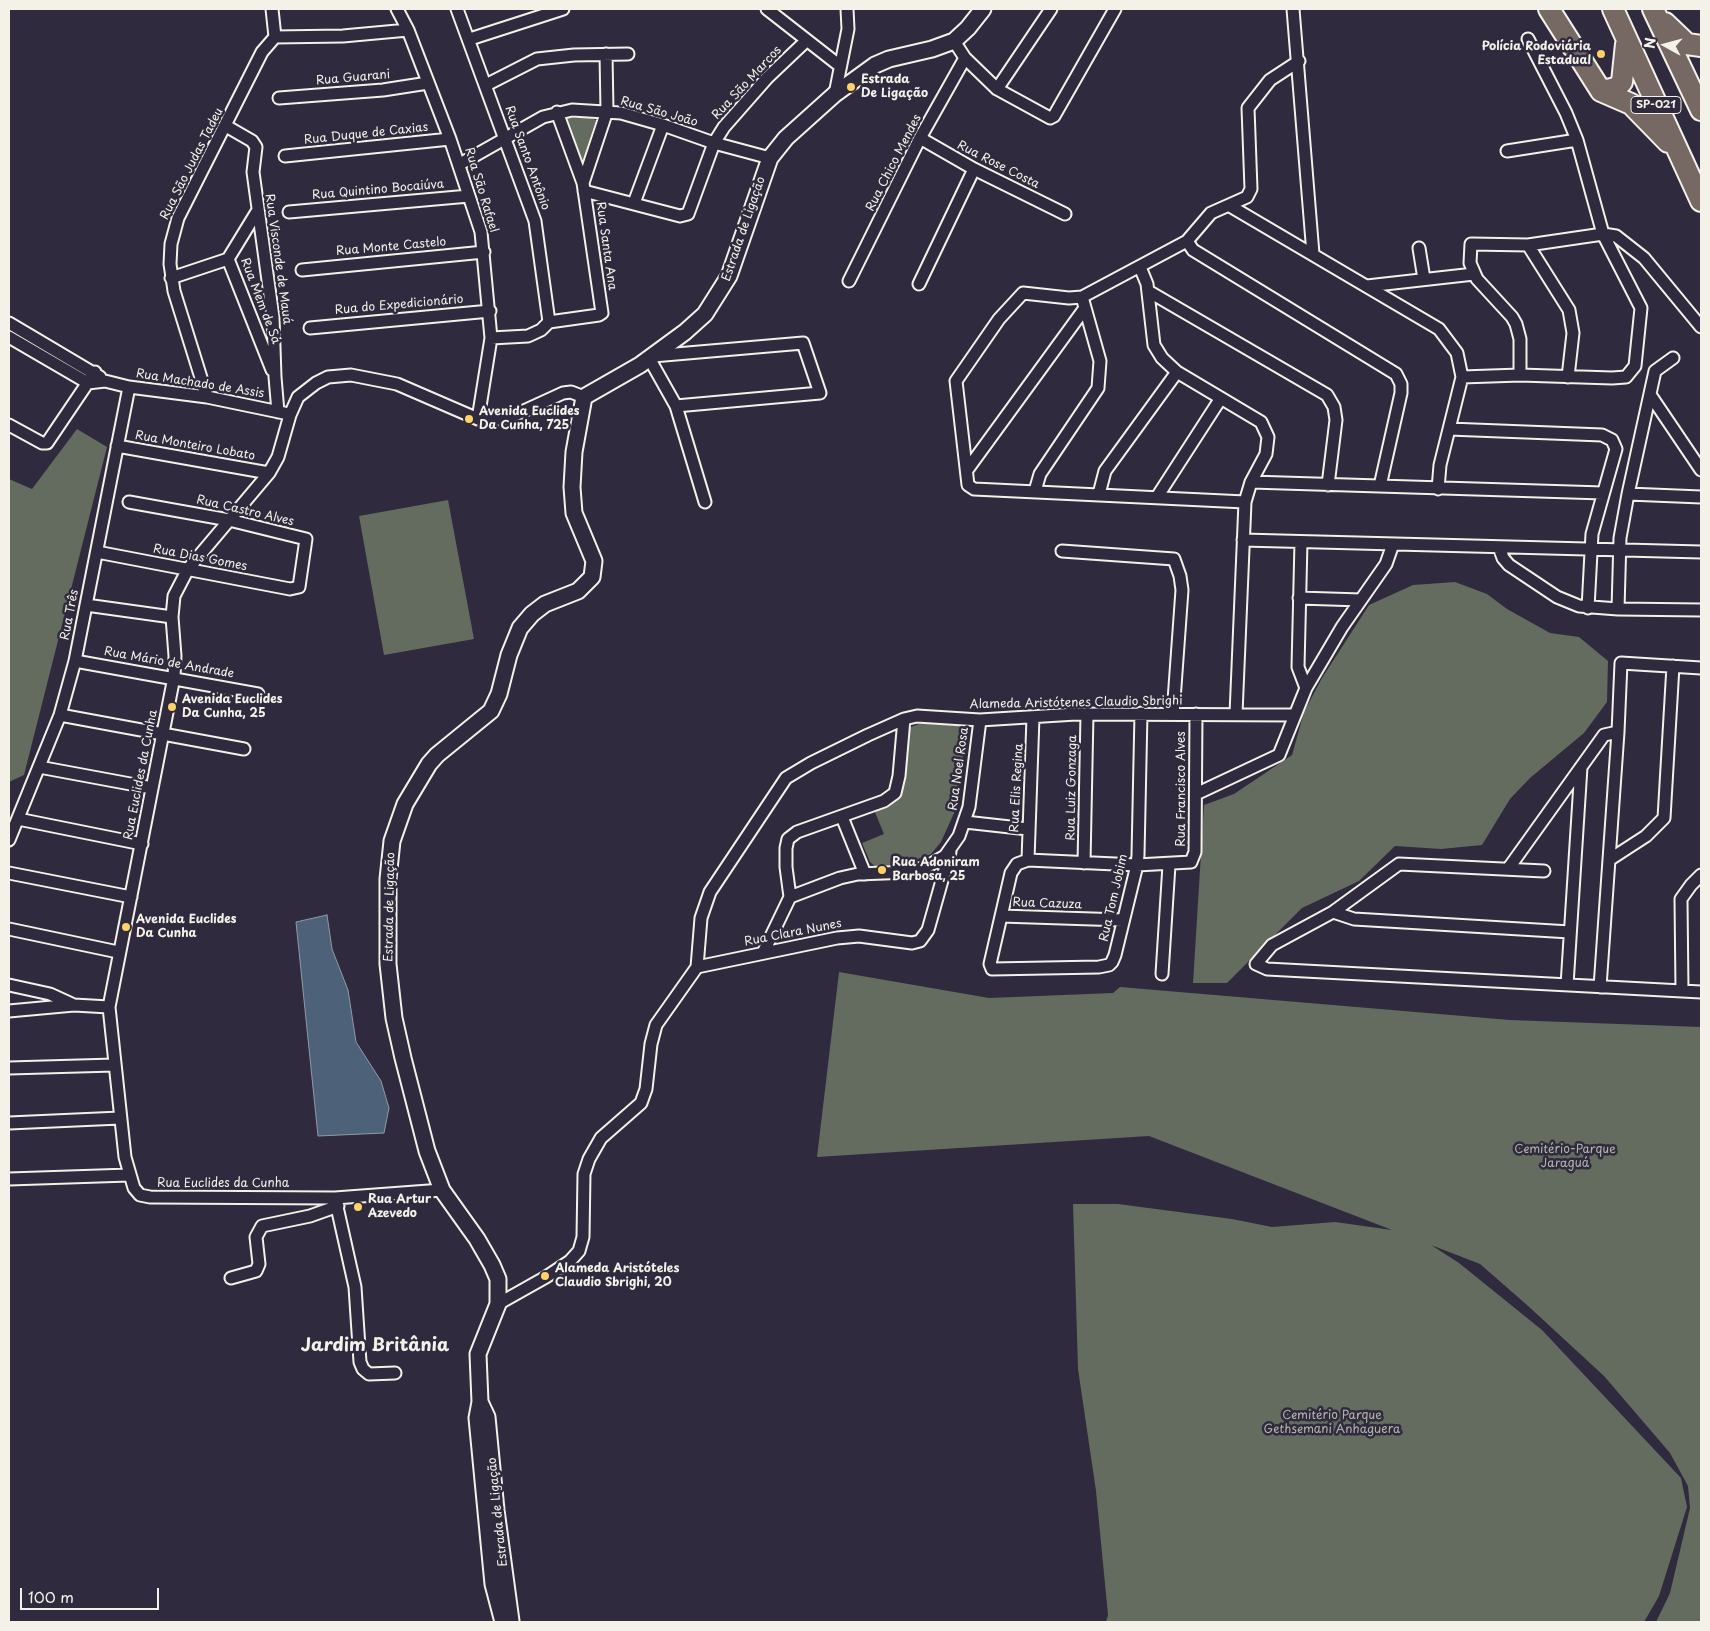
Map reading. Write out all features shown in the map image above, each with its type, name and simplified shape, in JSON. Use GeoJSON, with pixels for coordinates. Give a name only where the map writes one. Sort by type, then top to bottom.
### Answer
{"type":"FeatureCollection","features":[{"type":"Feature","properties":{"kind":"highway"},"geometry":{"type":"LineString","coordinates":[[1549,9],[1601,91],[1631,104],[1679,155]]}},
{"type":"Feature","properties":{"kind":"highway","name":"SP-021"},"geometry":{"type":"LineString","coordinates":[[1613,9],[1701,201]]}},
{"type":"Feature","properties":{"kind":"highway"},"geometry":{"type":"LineString","coordinates":[[1654,11],[1687,44],[1701,46]]}},
{"type":"Feature","properties":{"kind":"highway","name":"SP-021"},"geometry":{"type":"LineString","coordinates":[[1654,11],[1701,110]]}},
{"type":"Feature","properties":{"kind":"highway"},"geometry":{"type":"LineString","coordinates":[[1601,91],[1616,88],[1622,82],[1626,39]]}},
{"type":"Feature","properties":{"kind":"main road","name":"Estrada de Ligação"},"geometry":{"type":"LineString","coordinates":[[503,1622],[493,1584],[477,1418],[480,1402],[478,1354],[498,1304],[498,1279],[492,1265],[442,1190],[419,1121],[394,1018],[388,964],[388,878],[392,841],[405,804],[429,764],[437,755],[492,711],[499,694],[509,655],[520,628],[545,604],[578,591],[592,577],[594,561],[574,513],[572,494],[574,452],[584,396],[651,357],[685,332],[705,314],[721,292],[729,276],[770,158],[786,138],[835,94],[882,61],[932,49],[954,41],[968,28],[983,9]]}},
{"type":"Feature","properties":{"kind":"main road","name":"Estrada de Ligação"},"geometry":{"type":"LineString","coordinates":[[480,1402],[487,1417],[501,1548],[512,1622]]}},
{"type":"Feature","properties":{"kind":"street"},"geometry":{"type":"LineString","coordinates":[[272,9],[274,37],[343,36],[408,30]]}},
{"type":"Feature","properties":{"kind":"street","name":"Rua Santo Antônio"},"geometry":{"type":"LineString","coordinates":[[457,9],[470,39],[536,228],[549,322]]}},
{"type":"Feature","properties":{"kind":"street"},"geometry":{"type":"LineString","coordinates":[[470,39],[563,9]]}},
{"type":"Feature","properties":{"kind":"street"},"geometry":{"type":"LineString","coordinates":[[767,9],[840,66]]}},
{"type":"Feature","properties":{"kind":"street"},"geometry":{"type":"LineString","coordinates":[[835,94],[848,29],[847,9]]}},
{"type":"Feature","properties":{"kind":"street"},"geometry":{"type":"LineString","coordinates":[[997,89],[1051,9]]}},
{"type":"Feature","properties":{"kind":"street"},"geometry":{"type":"LineString","coordinates":[[954,41],[965,58],[997,89],[1046,118],[1054,116],[1115,9]]}},
{"type":"Feature","properties":{"kind":"street"},"geometry":{"type":"LineString","coordinates":[[1293,9],[1299,61],[1313,254]]}},
{"type":"Feature","properties":{"kind":"street","name":"Rua São Rafael"},"geometry":{"type":"LineString","coordinates":[[400,10],[460,164],[481,232],[490,311],[491,338],[478,419]]}},
{"type":"Feature","properties":{"kind":"street","name":"Rua São Judas Tadeu"},"geometry":{"type":"LineString","coordinates":[[207,397],[171,278],[170,252],[176,224],[262,52],[274,37]]}},
{"type":"Feature","properties":{"kind":"street"},"geometry":{"type":"LineString","coordinates":[[1462,377],[1520,375],[1626,377],[1635,366],[1641,308],[1602,234],[1577,140],[1566,113],[1528,39]]}},
{"type":"Feature","properties":{"kind":"street","name":"Rua São Marcos"},"geometry":{"type":"LineString","coordinates":[[584,187],[680,216],[688,214],[714,143],[742,105],[806,41]]}},
{"type":"Feature","properties":{"kind":"street"},"geometry":{"type":"LineString","coordinates":[[486,85],[537,59],[574,54],[628,54]]}},
{"type":"Feature","properties":{"kind":"street","name":"Rua Santa Ana"},"geometry":{"type":"LineString","coordinates":[[584,187],[607,112],[606,54]]}},
{"type":"Feature","properties":{"kind":"street","name":"Rua Chico Mendes"},"geometry":{"type":"LineString","coordinates":[[849,281],[920,138],[965,58]]}},
{"type":"Feature","properties":{"kind":"street"},"geometry":{"type":"LineString","coordinates":[[968,470],[1083,302],[1140,266],[1187,241],[1212,213],[1230,206],[1247,196],[1252,189],[1248,108],[1270,80],[1299,61]]}},
{"type":"Feature","properties":{"kind":"street","name":"Rua Guarani"},"geometry":{"type":"LineString","coordinates":[[279,98],[383,90],[428,83]]}},
{"type":"Feature","properties":{"kind":"street","name":"Rua São João"},"geometry":{"type":"LineString","coordinates":[[460,164],[543,117],[557,112],[607,112],[663,125],[714,143],[770,158]]}},
{"type":"Feature","properties":{"kind":"street","name":"Rua Santa Ana"},"geometry":{"type":"LineString","coordinates":[[549,322],[602,313],[584,187],[557,112]]}},
{"type":"Feature","properties":{"kind":"street"},"geometry":{"type":"LineString","coordinates":[[634,203],[663,125]]}},
{"type":"Feature","properties":{"kind":"street","name":"Rua Visconde de Mauá"},"geometry":{"type":"LineString","coordinates":[[226,126],[256,145],[253,172],[273,317],[278,412]]}},
{"type":"Feature","properties":{"kind":"street","name":"Rua Rose Costa"},"geometry":{"type":"LineString","coordinates":[[920,138],[974,169],[1065,214]]}},
{"type":"Feature","properties":{"kind":"street","name":"Rua Duque de Caxias"},"geometry":{"type":"LineString","coordinates":[[284,156],[450,139]]}},
{"type":"Feature","properties":{"kind":"street"},"geometry":{"type":"LineString","coordinates":[[1507,151],[1577,140]]}},
{"type":"Feature","properties":{"kind":"street"},"geometry":{"type":"LineString","coordinates":[[918,284],[974,169]]}},
{"type":"Feature","properties":{"kind":"street","name":"Rua Quintino Bocaiúva"},"geometry":{"type":"LineString","coordinates":[[289,212],[470,196]]}},
{"type":"Feature","properties":{"kind":"street"},"geometry":{"type":"LineString","coordinates":[[1230,206],[1439,329],[1457,353],[1462,377],[1440,466],[1438,488]]}},
{"type":"Feature","properties":{"kind":"street","name":"Rua Mem de Sá"},"geometry":{"type":"LineString","coordinates":[[258,210],[228,259],[275,377]]}},
{"type":"Feature","properties":{"kind":"street"},"geometry":{"type":"LineString","coordinates":[[1520,375],[1520,340],[1516,324],[1474,274],[1470,257],[1471,244],[1528,244],[1602,234],[1616,236],[1644,258],[1701,326]]}},
{"type":"Feature","properties":{"kind":"street"},"geometry":{"type":"LineString","coordinates":[[1187,241],[1193,250],[1396,374],[1401,384],[1401,393],[1380,486]]}},
{"type":"Feature","properties":{"kind":"street"},"geometry":{"type":"LineString","coordinates":[[1528,244],[1569,310],[1572,333],[1568,377]]}},
{"type":"Feature","properties":{"kind":"street"},"geometry":{"type":"LineString","coordinates":[[1418,248],[1424,279]]}},
{"type":"Feature","properties":{"kind":"street","name":"Rua Monte Castelo"},"geometry":{"type":"LineString","coordinates":[[302,270],[484,252]]}},
{"type":"Feature","properties":{"kind":"street"},"geometry":{"type":"LineString","coordinates":[[171,278],[228,259]]}},
{"type":"Feature","properties":{"kind":"street"},"geometry":{"type":"LineString","coordinates":[[1140,266],[1148,291],[1154,345],[1162,358],[1177,372],[1261,422],[1266,431],[1268,443],[1266,454],[1251,482],[1244,502],[1236,714]]}},
{"type":"Feature","properties":{"kind":"street"},"geometry":{"type":"LineString","coordinates":[[1367,286],[1474,274]]}},
{"type":"Feature","properties":{"kind":"street"},"geometry":{"type":"LineString","coordinates":[[1148,291],[1327,395],[1334,406],[1336,420],[1328,485]]}},
{"type":"Feature","properties":{"kind":"street"},"geometry":{"type":"LineString","coordinates":[[1083,302],[1069,298],[1023,293],[999,319],[956,380],[968,470],[968,485],[974,489],[1244,502]]}},
{"type":"Feature","properties":{"kind":"street"},"geometry":{"type":"LineString","coordinates":[[1035,491],[1040,474],[1096,395],[1098,388],[1100,361],[1083,302]]}},
{"type":"Feature","properties":{"kind":"street","name":"Rua do Expedicionário"},"geometry":{"type":"LineString","coordinates":[[310,328],[490,311]]}},
{"type":"Feature","properties":{"kind":"street"},"geometry":{"type":"LineString","coordinates":[[491,338],[528,336],[541,330],[549,322]]}},
{"type":"Feature","properties":{"kind":"street","name":"Rua Machado de Assis"},"geometry":{"type":"LineString","coordinates":[[9,325],[95,372],[105,381]]}},
{"type":"Feature","properties":{"kind":"street"},"geometry":{"type":"LineString","coordinates":[[9,337],[88,383]]}},
{"type":"Feature","properties":{"kind":"street"},"geometry":{"type":"LineString","coordinates":[[676,406],[820,393],[803,343],[651,357],[676,406],[705,502]]}},
{"type":"Feature","properties":{"kind":"street"},"geometry":{"type":"LineString","coordinates":[[1618,609],[1619,550],[1628,494],[1655,371],[1673,358]]}},
{"type":"Feature","properties":{"kind":"street"},"geometry":{"type":"LineString","coordinates":[[9,425],[42,443],[47,443],[95,372]]}},
{"type":"Feature","properties":{"kind":"street"},"geometry":{"type":"LineString","coordinates":[[1099,494],[1105,470],[1177,372]]}},
{"type":"Feature","properties":{"kind":"street","name":"Rua Euclides da Cunha"},"geometry":{"type":"LineString","coordinates":[[442,1190],[337,1202],[150,1197],[140,1195],[134,1188],[129,1175],[120,1118],[109,1007],[118,952],[142,844],[174,677],[175,656],[172,617],[174,596],[188,569],[269,473],[278,457],[290,415],[298,397],[316,383],[328,377],[351,375],[397,384],[415,390],[478,419],[497,419],[514,415],[564,393],[571,392],[584,396]]}},
{"type":"Feature","properties":{"kind":"street","name":"Rua Machado de Assis"},"geometry":{"type":"LineString","coordinates":[[88,383],[105,381],[129,387],[207,397],[290,415]]}},
{"type":"Feature","properties":{"kind":"street","name":"Rua Três"},"geometry":{"type":"LineString","coordinates":[[9,840],[60,715],[75,661],[129,387]]}},
{"type":"Feature","properties":{"kind":"street"},"geometry":{"type":"LineString","coordinates":[[1651,396],[1701,470]]}},
{"type":"Feature","properties":{"kind":"street"},"geometry":{"type":"LineString","coordinates":[[1157,497],[1221,398]]}},
{"type":"Feature","properties":{"kind":"street"},"geometry":{"type":"LineString","coordinates":[[1450,429],[1602,435],[1612,440],[1616,449],[1592,534],[1588,608]]}},
{"type":"Feature","properties":{"kind":"street","name":"Rua Monteiro Lobato"},"geometry":{"type":"LineString","coordinates":[[116,446],[269,473]]}},
{"type":"Feature","properties":{"kind":"street"},"geometry":{"type":"LineString","coordinates":[[1251,482],[1603,493]]}},
{"type":"Feature","properties":{"kind":"street"},"geometry":{"type":"LineString","coordinates":[[1628,494],[1701,498]]}},
{"type":"Feature","properties":{"kind":"street","name":"Rua Castro Alves"},"geometry":{"type":"LineString","coordinates":[[128,502],[229,520],[306,539],[298,589]]}},
{"type":"Feature","properties":{"kind":"street"},"geometry":{"type":"LineString","coordinates":[[1243,540],[1701,552]]}},
{"type":"Feature","properties":{"kind":"street"},"geometry":{"type":"LineString","coordinates":[[1301,542],[1298,667],[1306,688]]}},
{"type":"Feature","properties":{"kind":"street"},"geometry":{"type":"LineString","coordinates":[[1196,794],[1279,754],[1306,688],[1329,647],[1386,564],[1393,544]]}},
{"type":"Feature","properties":{"kind":"street"},"geometry":{"type":"LineString","coordinates":[[1499,547],[1503,558],[1509,565],[1557,597],[1588,608],[1701,610]]}},
{"type":"Feature","properties":{"kind":"street","name":"Rua Dias Gomes"},"geometry":{"type":"LineString","coordinates":[[96,552],[298,589]]}},
{"type":"Feature","properties":{"kind":"street"},"geometry":{"type":"LineString","coordinates":[[1062,552],[1174,559],[1180,576],[1182,590],[1173,714]]}},
{"type":"Feature","properties":{"kind":"street"},"geometry":{"type":"LineString","coordinates":[[1299,598],[1361,600]]}},
{"type":"Feature","properties":{"kind":"street"},"geometry":{"type":"LineString","coordinates":[[86,605],[172,617]]}},
{"type":"Feature","properties":{"kind":"street","name":"Rua Mário de Andrade"},"geometry":{"type":"LineString","coordinates":[[75,661],[174,677],[258,694]]}},
{"type":"Feature","properties":{"kind":"street"},"geometry":{"type":"LineString","coordinates":[[1600,987],[1621,663],[1701,668]]}},
{"type":"Feature","properties":{"kind":"street"},"geometry":{"type":"LineString","coordinates":[[1609,860],[1646,836],[1664,818],[1673,666]]}},
{"type":"Feature","properties":{"kind":"street","name":"Alameda Aristótenes Claudio Sbrighi"},"geometry":{"type":"LineString","coordinates":[[697,967],[701,918],[710,892],[782,782],[811,763],[904,719],[916,716],[980,720],[1141,713],[1295,715]]}},
{"type":"Feature","properties":{"kind":"street","name":"Rua Tom Jobim"},"geometry":{"type":"LineString","coordinates":[[1000,916],[990,966],[994,970],[1109,965],[1115,955],[1136,865],[1139,835],[1141,713]]}},
{"type":"Feature","properties":{"kind":"street","name":"Rua Luiz Gonzaga"},"geometry":{"type":"LineString","coordinates":[[1084,864],[1088,714]]}},
{"type":"Feature","properties":{"kind":"street","name":"Rua Francisco Alves"},"geometry":{"type":"LineString","coordinates":[[1169,865],[1191,862],[1195,852],[1196,714]]}},
{"type":"Feature","properties":{"kind":"street"},"geometry":{"type":"LineString","coordinates":[[60,715],[244,749]]}},
{"type":"Feature","properties":{"kind":"street","name":"Rua Elis Regina"},"geometry":{"type":"LineString","coordinates":[[1028,860],[1034,717]]}},
{"type":"Feature","properties":{"kind":"street"},"geometry":{"type":"LineString","coordinates":[[764,952],[790,897],[786,857],[788,839],[798,832],[884,801],[895,793],[899,776],[904,719]]}},
{"type":"Feature","properties":{"kind":"street","name":"Rua Noel Rosa"},"geometry":{"type":"LineString","coordinates":[[950,852],[965,822],[980,720]]}},
{"type":"Feature","properties":{"kind":"street"},"geometry":{"type":"LineString","coordinates":[[1508,869],[1604,735],[1618,732]]}},
{"type":"Feature","properties":{"kind":"street"},"geometry":{"type":"LineString","coordinates":[[39,767],[152,788]]}},
{"type":"Feature","properties":{"kind":"street"},"geometry":{"type":"LineString","coordinates":[[1567,985],[1581,767]]}},
{"type":"Feature","properties":{"kind":"street"},"geometry":{"type":"LineString","coordinates":[[842,817],[865,874]]}},
{"type":"Feature","properties":{"kind":"street"},"geometry":{"type":"LineString","coordinates":[[18,819],[142,844]]}},
{"type":"Feature","properties":{"kind":"street"},"geometry":{"type":"LineString","coordinates":[[965,822],[1028,830]]}},
{"type":"Feature","properties":{"kind":"street"},"geometry":{"type":"LineString","coordinates":[[790,897],[840,878],[865,874],[910,872],[928,866],[950,852]]}},
{"type":"Feature","properties":{"kind":"street","name":"Rua Clara Nunes"},"geometry":{"type":"LineString","coordinates":[[697,967],[764,952],[847,937],[912,943],[920,941],[928,930],[950,852]]}},
{"type":"Feature","properties":{"kind":"street"},"geometry":{"type":"LineString","coordinates":[[1000,916],[1012,869],[1017,864],[1028,860],[1084,864],[1169,865],[1162,974]]}},
{"type":"Feature","properties":{"kind":"street"},"geometry":{"type":"LineString","coordinates":[[1544,871],[1398,864],[1333,912],[1272,945],[1256,964],[1267,969],[1701,992]]}},
{"type":"Feature","properties":{"kind":"street"},"geometry":{"type":"LineString","coordinates":[[9,873],[131,897]]}},
{"type":"Feature","properties":{"kind":"street"},"geometry":{"type":"LineString","coordinates":[[1682,990],[1681,899],[1701,875]]}},
{"type":"Feature","properties":{"kind":"street"},"geometry":{"type":"LineString","coordinates":[[1333,912],[1354,919],[1570,932]]}},
{"type":"Feature","properties":{"kind":"street","name":"Rua Cazuza"},"geometry":{"type":"LineString","coordinates":[[1000,916],[1123,920]]}},
{"type":"Feature","properties":{"kind":"street"},"geometry":{"type":"LineString","coordinates":[[9,929],[118,952]]}},
{"type":"Feature","properties":{"kind":"street"},"geometry":{"type":"LineString","coordinates":[[498,1304],[562,1266],[579,1251],[583,1238],[584,1174],[589,1159],[601,1138],[641,1103],[646,1089],[651,1044],[656,1025],[697,967]]}},
{"type":"Feature","properties":{"kind":"street"},"geometry":{"type":"LineString","coordinates":[[9,985],[50,994],[74,1005]]}},
{"type":"Feature","properties":{"kind":"street"},"geometry":{"type":"LineString","coordinates":[[9,1011],[74,1005],[109,1007]]}},
{"type":"Feature","properties":{"kind":"street"},"geometry":{"type":"LineString","coordinates":[[9,1068],[114,1065]]}},
{"type":"Feature","properties":{"kind":"street"},"geometry":{"type":"LineString","coordinates":[[9,1123],[120,1118]]}},
{"type":"Feature","properties":{"kind":"street"},"geometry":{"type":"LineString","coordinates":[[9,1179],[129,1175]]}},
{"type":"Feature","properties":{"kind":"street"},"geometry":{"type":"LineString","coordinates":[[231,1278],[256,1271],[259,1264],[256,1237],[262,1226],[310,1216],[337,1202],[355,1288],[360,1362],[363,1369],[369,1374],[394,1372]]}},
{"type":"Feature","properties":{"kind":"green space"},"geometry":{"type":"Polygon","coordinates":[[[564,118],[591,118],[596,120],[581,167],[564,118]]]}},
{"type":"Feature","properties":{"kind":"green space"},"geometry":{"type":"Polygon","coordinates":[[[77,429],[107,447],[24,775],[9,782],[9,479],[32,489],[77,429]]]}},
{"type":"Feature","properties":{"kind":"green space"},"geometry":{"type":"Polygon","coordinates":[[[448,500],[474,639],[384,655],[359,516],[448,500]]]}},
{"type":"Feature","properties":{"kind":"green space"},"geometry":{"type":"Polygon","coordinates":[[[1455,582],[1487,594],[1507,609],[1550,633],[1579,637],[1608,661],[1607,702],[1584,733],[1530,778],[1510,799],[1482,845],[1441,849],[1395,846],[1359,881],[1302,908],[1227,983],[1193,983],[1204,805],[1234,794],[1292,755],[1304,712],[1322,678],[1369,605],[1413,585],[1455,582]]]}},
{"type":"Feature","properties":{"kind":"green space"},"geometry":{"type":"Polygon","coordinates":[[[921,723],[965,728],[966,737],[955,811],[941,842],[931,854],[901,865],[877,868],[870,862],[862,843],[884,834],[874,810],[900,797],[903,786],[909,728],[921,723]]]}},
{"type":"Feature","properties":{"kind":"green space"},"geometry":{"type":"Polygon","coordinates":[[[839,972],[989,998],[1113,993],[1120,987],[1510,1020],[1701,1027],[1701,1622],[1656,1622],[1670,1593],[1690,1508],[1688,1486],[1670,1453],[1604,1376],[1480,1264],[1431,1245],[1459,1263],[1542,1330],[1681,1478],[1687,1507],[1659,1596],[1644,1622],[1106,1622],[1108,1615],[1096,1491],[1078,1369],[1073,1204],[1118,1204],[1232,1219],[1272,1227],[1335,1222],[1392,1230],[1149,1136],[817,1157],[839,972]]]}},
{"type":"Feature","properties":{"kind":"water"},"geometry":{"type":"Polygon","coordinates":[[[327,915],[332,949],[348,990],[356,1042],[381,1081],[389,1108],[384,1133],[318,1136],[296,922],[327,915]]]}},
{"type":"Feature","properties":{"kind":"place","name":"Polícia Rodoviária Estadual"},"geometry":{"type":"Point","coordinates":[1601,54]}},
{"type":"Feature","properties":{"kind":"place","name":"Estrada De Ligação"},"geometry":{"type":"Point","coordinates":[851,87]}},
{"type":"Feature","properties":{"kind":"place","name":"Avenida Euclides Da Cunha, 725"},"geometry":{"type":"Point","coordinates":[469,419]}},
{"type":"Feature","properties":{"kind":"place","name":"Avenida Euclides Da Cunha, 25"},"geometry":{"type":"Point","coordinates":[172,707]}},
{"type":"Feature","properties":{"kind":"place","name":"Rua Adoniram Barbosa, 25"},"geometry":{"type":"Point","coordinates":[882,870]}},
{"type":"Feature","properties":{"kind":"place","name":"Avenida Euclides Da Cunha"},"geometry":{"type":"Point","coordinates":[126,927]}},
{"type":"Feature","properties":{"kind":"place","name":"Rua Artur Azevedo"},"geometry":{"type":"Point","coordinates":[358,1207]}},
{"type":"Feature","properties":{"kind":"place","name":"Alameda Aristóteles Claudio Sbrighi, 20"},"geometry":{"type":"Point","coordinates":[545,1276]}},
{"type":"Feature","properties":{"kind":"district","name":"Jardim Britânia"},"geometry":{"type":"Point","coordinates":[375,1346]}},
{"type":"Feature","properties":{"kind":"park label","name":"Cemitério-Parque Jaraguá"},"geometry":{"type":"Point","coordinates":[1565,1157]}},
{"type":"Feature","properties":{"kind":"park label","name":"Cemitério Parque Gethsemani Anhaguera"},"geometry":{"type":"Point","coordinates":[1332,1423]}}]}
